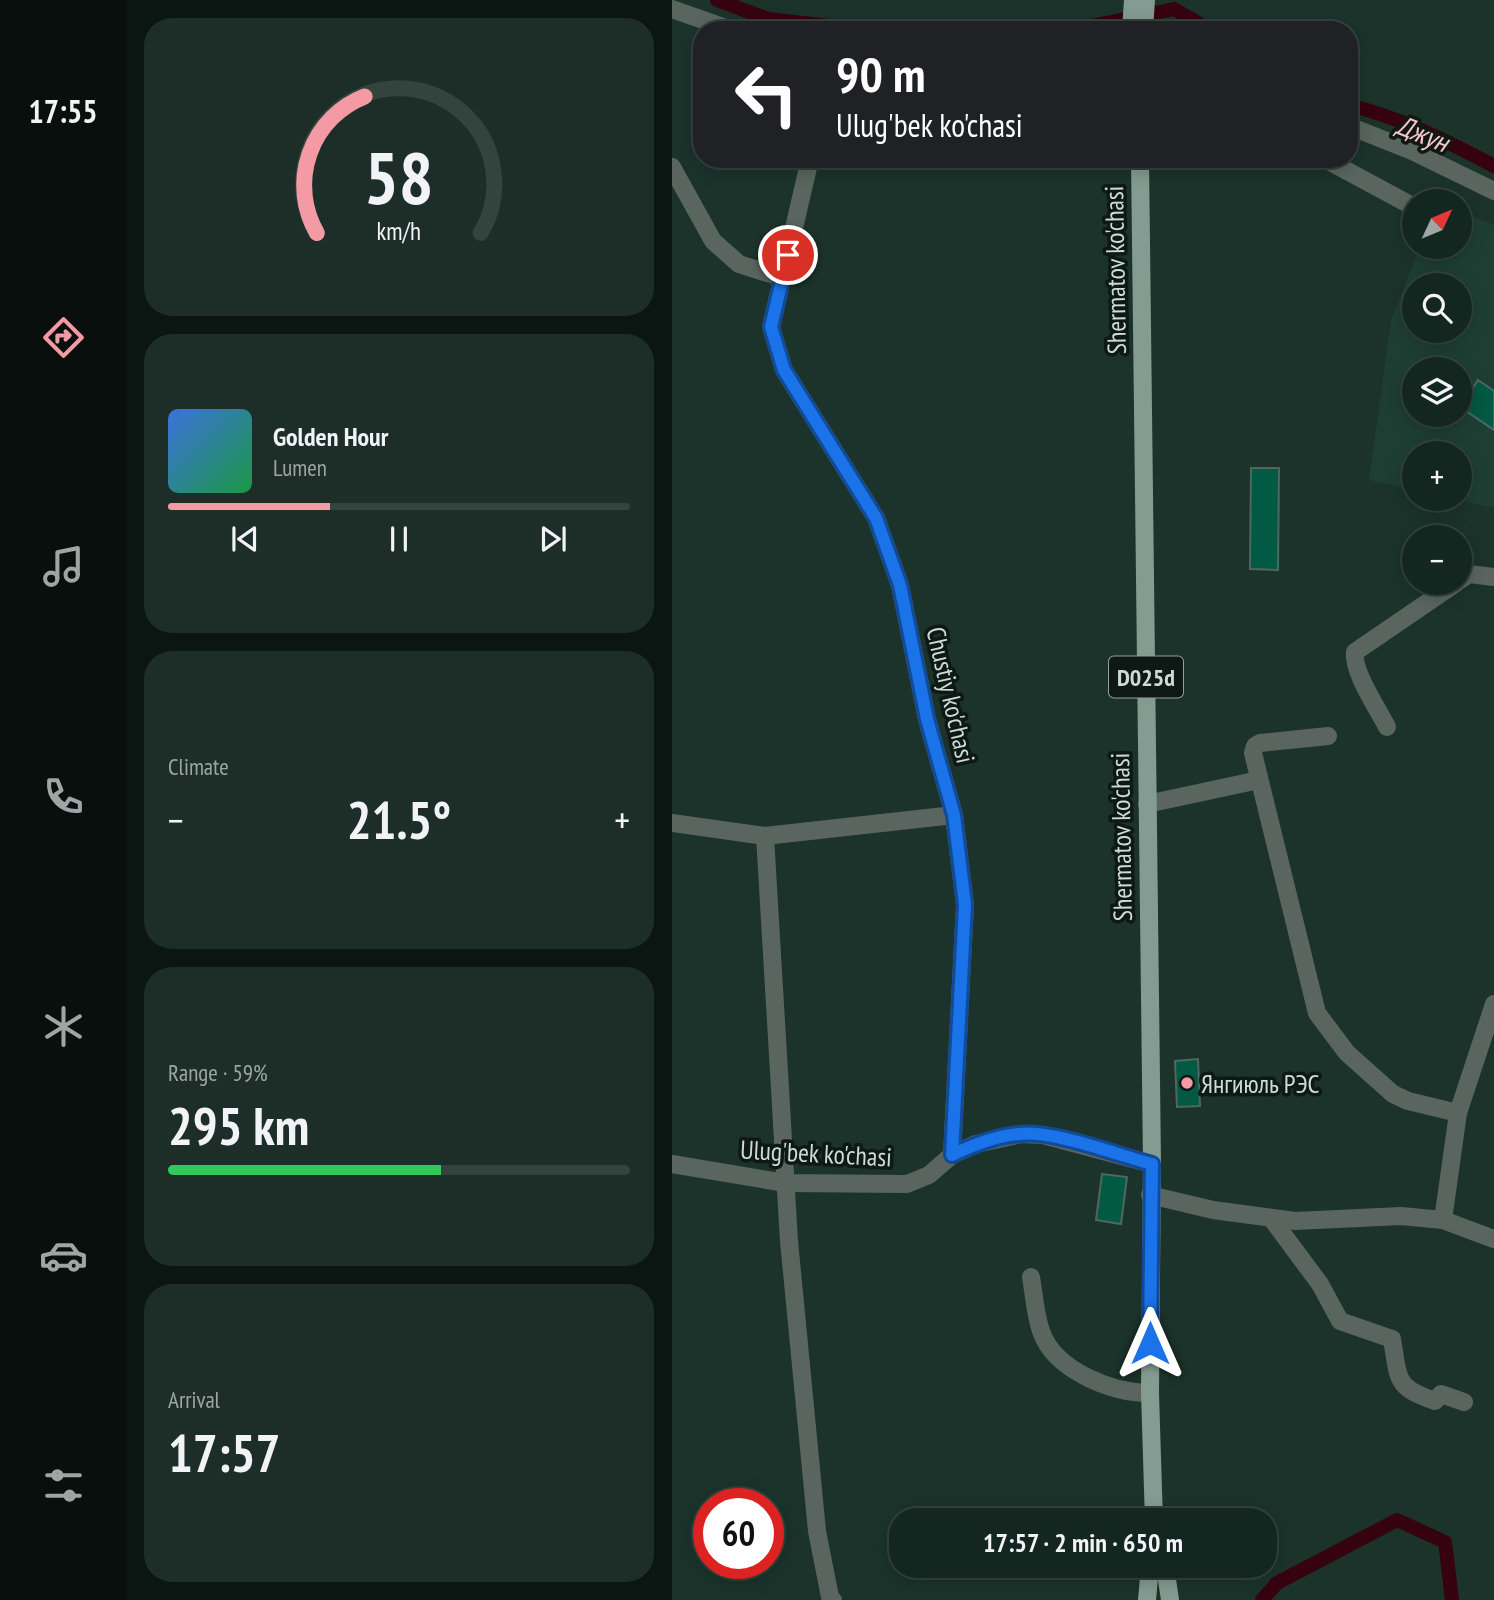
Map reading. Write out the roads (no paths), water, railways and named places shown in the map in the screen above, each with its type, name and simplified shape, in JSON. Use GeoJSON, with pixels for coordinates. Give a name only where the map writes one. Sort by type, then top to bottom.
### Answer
{"type":"FeatureCollection","features":[{"type":"Feature","properties":{"kind":"main road"},"geometry":{"type":"LineString","coordinates":[[1132,21],[1133,0]]}},
{"type":"Feature","properties":{"kind":"main road"},"geometry":{"type":"LineString","coordinates":[[1145,21],[1146,0]]}},
{"type":"Feature","properties":{"kind":"main road","name":"Shermatov ko'chasi"},"geometry":{"type":"LineString","coordinates":[[1140,168],[1152,1164],[1150,1393],[1153,1508]]}},
{"type":"Feature","properties":{"kind":"main road"},"geometry":{"type":"LineString","coordinates":[[1147,1597],[1149,1578]]}},
{"type":"Feature","properties":{"kind":"main road"},"geometry":{"type":"LineString","coordinates":[[1167,1578],[1170,1597]]}},
{"type":"Feature","properties":{"kind":"street"},"geometry":{"type":"LineString","coordinates":[[672,13],[700,21]]}},
{"type":"Feature","properties":{"kind":"street"},"geometry":{"type":"LineString","coordinates":[[1358,130],[1412,151],[1494,191]]}},
{"type":"Feature","properties":{"kind":"street"},"geometry":{"type":"LineString","coordinates":[[672,167],[713,241],[739,264],[783,278]]}},
{"type":"Feature","properties":{"kind":"street","name":"Chustiy ko'chasi"},"geometry":{"type":"LineString","coordinates":[[808,168],[771,327],[784,370],[876,518],[900,585],[927,719],[954,815],[965,905],[952,1155]]}},
{"type":"Feature","properties":{"kind":"street"},"geometry":{"type":"LineString","coordinates":[[1342,168],[1402,201]]}},
{"type":"Feature","properties":{"kind":"street"},"geometry":{"type":"LineString","coordinates":[[1472,574],[1494,577]]}},
{"type":"Feature","properties":{"kind":"street"},"geometry":{"type":"LineString","coordinates":[[1387,727],[1362,678],[1354,659],[1355,652],[1438,595]]}},
{"type":"Feature","properties":{"kind":"street"},"geometry":{"type":"LineString","coordinates":[[1328,736],[1257,744],[1253,753],[1317,1013],[1347,1053],[1393,1094],[1408,1101],[1458,1113]]}},
{"type":"Feature","properties":{"kind":"street"},"geometry":{"type":"LineString","coordinates":[[1147,804],[1259,780]]}},
{"type":"Feature","properties":{"kind":"street"},"geometry":{"type":"LineString","coordinates":[[672,824],[765,836],[954,815]]}},
{"type":"Feature","properties":{"kind":"street"},"geometry":{"type":"LineString","coordinates":[[765,836],[785,1183],[817,1531],[830,1597],[833,1600]]}},
{"type":"Feature","properties":{"kind":"street"},"geometry":{"type":"LineString","coordinates":[[1443,1220],[1458,1113],[1494,1003]]}},
{"type":"Feature","properties":{"kind":"street","name":"Ulug'bek ko'chasi"},"geometry":{"type":"LineString","coordinates":[[672,1164],[785,1183],[907,1184],[929,1175],[952,1155],[976,1144],[1021,1133],[1043,1135],[1152,1164]]}},
{"type":"Feature","properties":{"kind":"street"},"geometry":{"type":"LineString","coordinates":[[1150,1195],[1213,1210],[1295,1221],[1401,1216],[1443,1220],[1494,1239]]}},
{"type":"Feature","properties":{"kind":"street"},"geometry":{"type":"LineString","coordinates":[[1271,1218],[1320,1284],[1340,1321],[1392,1339],[1399,1380],[1410,1392],[1435,1401],[1441,1394],[1464,1402]]}},
{"type":"Feature","properties":{"kind":"street"},"geometry":{"type":"LineString","coordinates":[[1031,1277],[1041,1332],[1061,1362],[1097,1381],[1136,1393],[1150,1393]]}},
{"type":"Feature","properties":{"kind":"waterway","name":"Джун"},"geometry":{"type":"LineString","coordinates":[[717,0],[768,19],[785,21]]}},
{"type":"Feature","properties":{"kind":"waterway","name":"Джун"},"geometry":{"type":"LineString","coordinates":[[1116,21],[1174,9],[1195,21]]}},
{"type":"Feature","properties":{"kind":"waterway","name":"Джун"},"geometry":{"type":"LineString","coordinates":[[1358,108],[1423,131],[1494,166]]}},
{"type":"Feature","properties":{"kind":"waterway"},"geometry":{"type":"LineString","coordinates":[[1262,1600],[1277,1583],[1397,1520],[1445,1542],[1452,1600]]}},
{"type":"Feature","properties":{"kind":"place","name":"Янгиюль РЭС"},"geometry":{"type":"Point","coordinates":[1187,1083]}}]}
